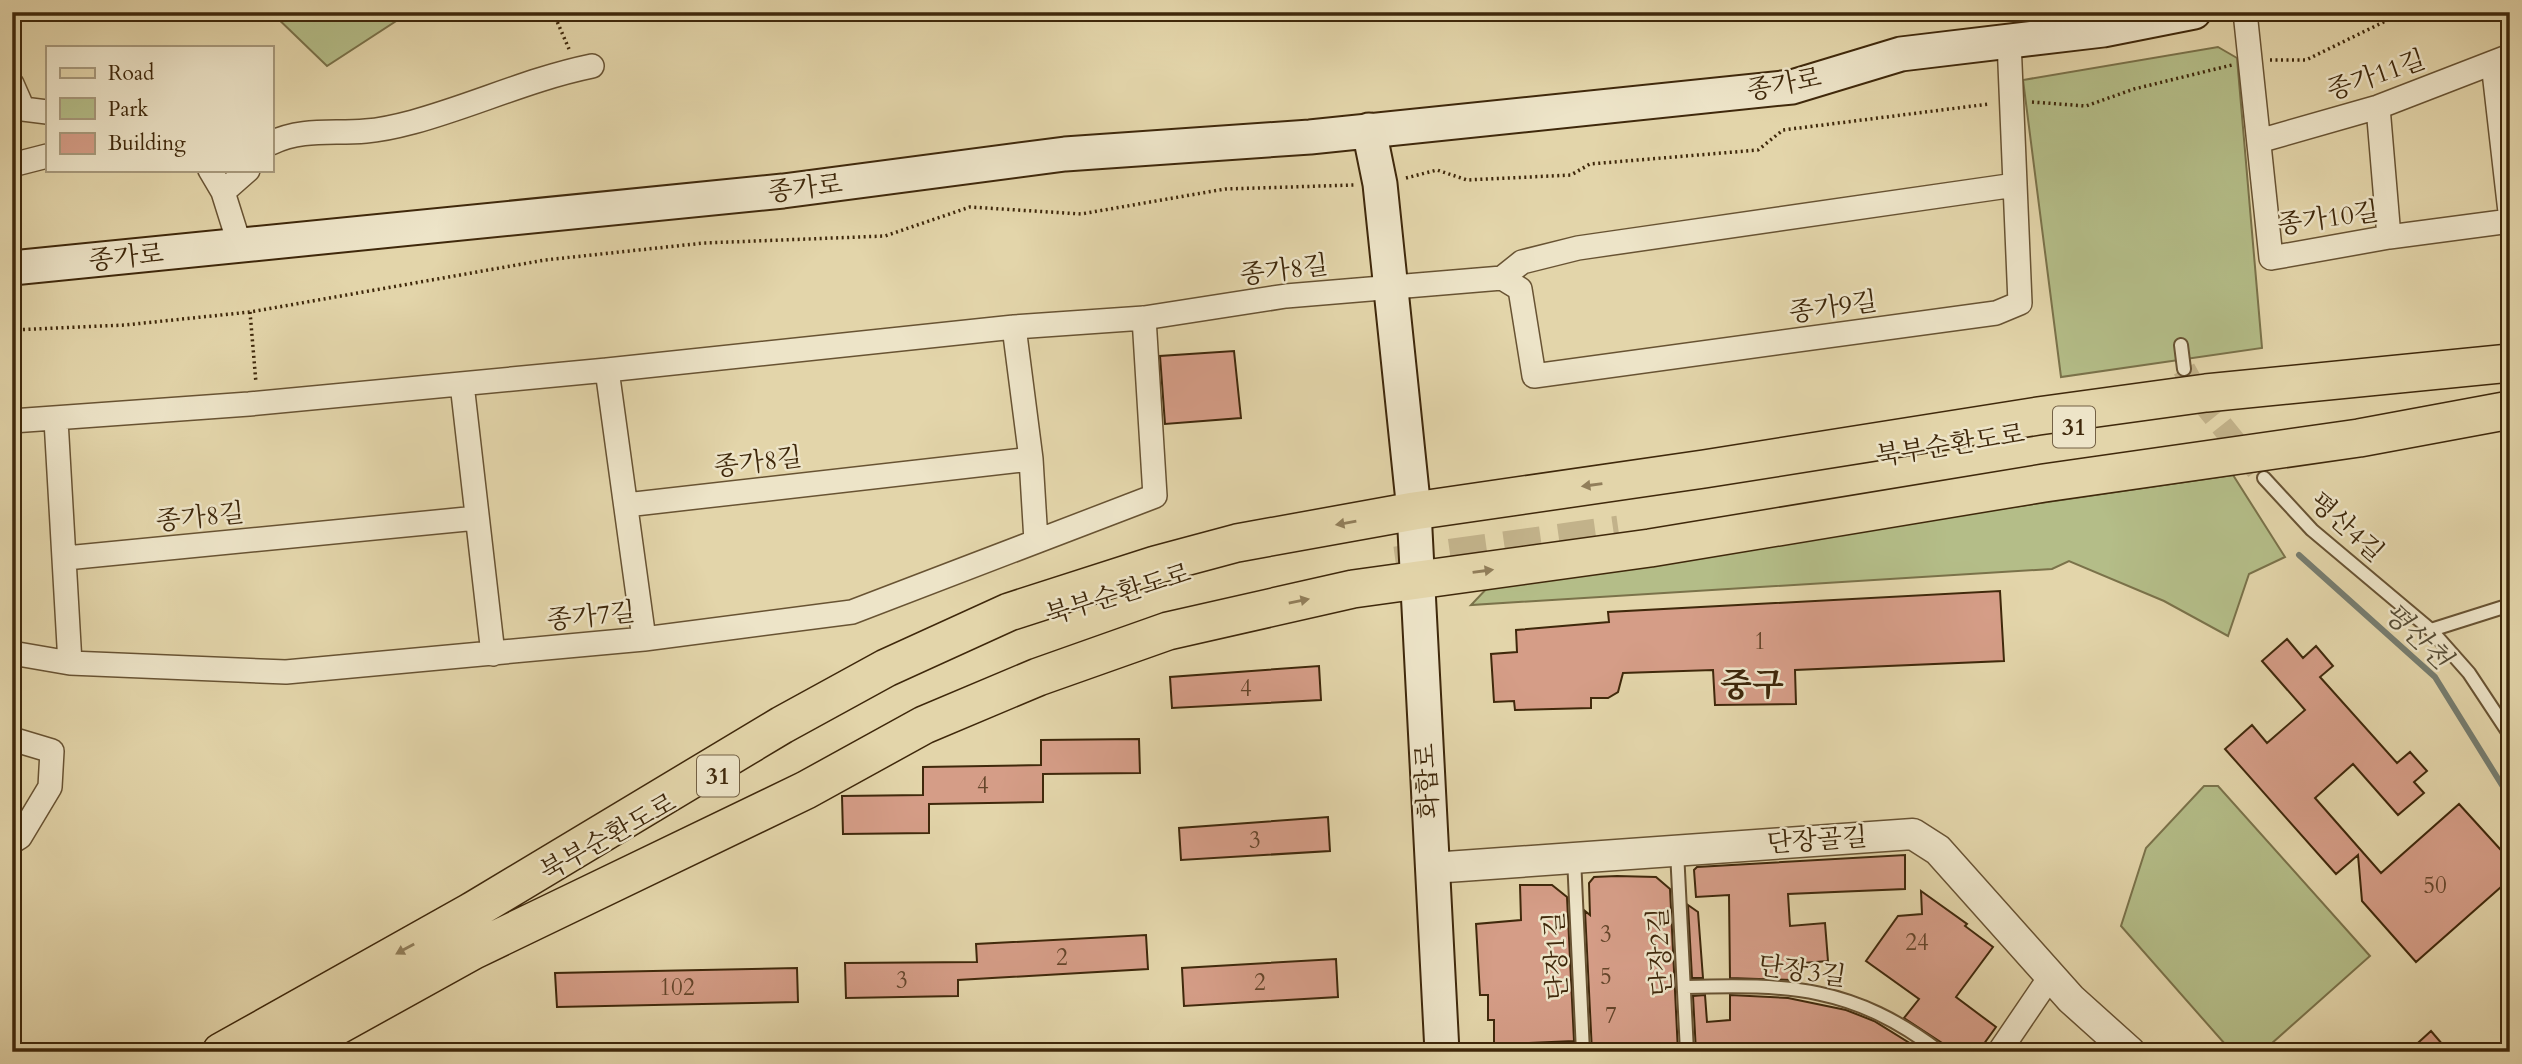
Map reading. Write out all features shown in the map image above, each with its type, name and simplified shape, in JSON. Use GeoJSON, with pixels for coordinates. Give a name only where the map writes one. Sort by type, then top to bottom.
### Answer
{"type":"FeatureCollection","features":[{"type":"Feature","properties":{"kind":"main road","name":"종가로"},"geometry":{"type":"LineString","coordinates":[[12,268],[783,191],[1065,154],[1369,130],[1792,87],[1901,54],[2103,30],[2194,12]]}},
{"type":"Feature","properties":{"kind":"main road"},"geometry":{"type":"LineString","coordinates":[[1369,130],[1380,184],[1413,511]]}},
{"type":"Feature","properties":{"kind":"main road"},"geometry":{"type":"LineString","coordinates":[[463,936],[782,725],[937,643],[1009,612],[1155,565],[1237,543],[1413,511],[2206,393],[2510,366]]}},
{"type":"Feature","properties":{"kind":"main road","name":"북부순환도로"},"geometry":{"type":"LineString","coordinates":[[1640,494],[2041,431],[2510,366]]}},
{"type":"Feature","properties":{"kind":"main road","name":"북부순환도로"},"geometry":{"type":"LineString","coordinates":[[1648,530],[2043,468],[2510,404]]}},
{"type":"Feature","properties":{"kind":"main road"},"geometry":{"type":"LineString","coordinates":[[463,936],[806,790],[924,725],[1038,677],[1168,632],[1353,589],[1650,548],[2044,483],[2346,440],[2510,410]]}},
{"type":"Feature","properties":{"kind":"main road","name":"화합로"},"geometry":{"type":"LineString","coordinates":[[1413,511],[1442,1052]]}},
{"type":"Feature","properties":{"kind":"main road","name":"북부순환도로"},"geometry":{"type":"LineString","coordinates":[[290,1052],[336,1041],[463,936],[801,730],[943,656],[1086,602],[1240,558]]}},
{"type":"Feature","properties":{"kind":"main road","name":"북부순환도로"},"geometry":{"type":"LineString","coordinates":[[220,1052],[463,936],[914,713],[1103,637],[1248,596]]}},
{"type":"Feature","properties":{"kind":"street","name":"종가10길"},"geometry":{"type":"LineString","coordinates":[[2245,12],[2271,258],[2389,237],[2510,222]]}},
{"type":"Feature","properties":{"kind":"street","name":"종가9길"},"geometry":{"type":"LineString","coordinates":[[1502,278],[1520,289],[1534,376],[1996,313],[2020,303],[2010,41]]}},
{"type":"Feature","properties":{"kind":"street"},"geometry":{"type":"LineString","coordinates":[[2501,60],[2510,212]]}},
{"type":"Feature","properties":{"kind":"street","name":"종가11길"},"geometry":{"type":"LineString","coordinates":[[2259,141],[2378,107],[2501,60]]}},
{"type":"Feature","properties":{"kind":"street"},"geometry":{"type":"LineString","coordinates":[[273,142],[285,136],[314,131],[367,131],[413,122],[548,74],[586,67]]}},
{"type":"Feature","properties":{"kind":"street"},"geometry":{"type":"LineString","coordinates":[[12,84],[23,109],[46,112]]}},
{"type":"Feature","properties":{"kind":"street"},"geometry":{"type":"LineString","coordinates":[[2378,107],[2389,237]]}},
{"type":"Feature","properties":{"kind":"street"},"geometry":{"type":"LineString","coordinates":[[12,165],[46,156]]}},
{"type":"Feature","properties":{"kind":"street"},"geometry":{"type":"LineString","coordinates":[[211,172],[223,192],[240,246]]}},
{"type":"Feature","properties":{"kind":"street"},"geometry":{"type":"LineString","coordinates":[[223,192],[246,172]]}},
{"type":"Feature","properties":{"kind":"street"},"geometry":{"type":"LineString","coordinates":[[1502,278],[1522,262],[1578,248],[2015,185]]}},
{"type":"Feature","properties":{"kind":"street","name":"종가8길"},"geometry":{"type":"LineString","coordinates":[[12,421],[56,420],[462,384],[1014,327],[1144,318],[1286,296],[1502,278]]}},
{"type":"Feature","properties":{"kind":"street","name":"종가7길"},"geometry":{"type":"LineString","coordinates":[[12,653],[70,663],[286,672],[644,639],[852,612],[1155,496],[1144,318]]}},
{"type":"Feature","properties":{"kind":"street"},"geometry":{"type":"LineString","coordinates":[[1014,327],[1031,458],[1036,541]]}},
{"type":"Feature","properties":{"kind":"street"},"geometry":{"type":"LineString","coordinates":[[607,370],[644,639]]}},
{"type":"Feature","properties":{"kind":"street"},"geometry":{"type":"LineString","coordinates":[[462,384],[493,654]]}},
{"type":"Feature","properties":{"kind":"street"},"geometry":{"type":"LineString","coordinates":[[56,420],[70,663]]}},
{"type":"Feature","properties":{"kind":"street","name":"종가8길"},"geometry":{"type":"LineString","coordinates":[[626,505],[1031,458]]}},
{"type":"Feature","properties":{"kind":"street","name":"종가8길"},"geometry":{"type":"LineString","coordinates":[[66,558],[477,518]]}},
{"type":"Feature","properties":{"kind":"street"},"geometry":{"type":"LineString","coordinates":[[12,739],[52,751],[50,787],[20,837],[12,842]]}},
{"type":"Feature","properties":{"kind":"street","name":"단장골길"},"geometry":{"type":"LineString","coordinates":[[1432,868],[1913,834],[1938,850],[2050,976],[2130,1052]]}},
{"type":"Feature","properties":{"kind":"street"},"geometry":{"type":"LineString","coordinates":[[1999,1052],[2050,976]]}},
{"type":"Feature","properties":{"kind":"lane"},"geometry":{"type":"LineString","coordinates":[[2181,345],[2184,369]]}},
{"type":"Feature","properties":{"kind":"lane","name":"평산4길"},"geometry":{"type":"LineString","coordinates":[[2264,478],[2312,530],[2431,629],[2469,673],[2510,735]]}},
{"type":"Feature","properties":{"kind":"lane"},"geometry":{"type":"LineString","coordinates":[[2431,629],[2510,605]]}},
{"type":"Feature","properties":{"kind":"lane","name":"단장2길"},"geometry":{"type":"LineString","coordinates":[[1677,850],[1687,1052]]}},
{"type":"Feature","properties":{"kind":"lane","name":"단장1길"},"geometry":{"type":"LineString","coordinates":[[1574,858],[1583,1052]]}},
{"type":"Feature","properties":{"kind":"lane","name":"단장3길"},"geometry":{"type":"LineString","coordinates":[[1685,987],[1750,985],[1833,995],[1892,1019],[1940,1052]]}},
{"type":"Feature","properties":{"kind":"path"},"geometry":{"type":"LineString","coordinates":[[553,12],[586,67]]}},
{"type":"Feature","properties":{"kind":"path"},"geometry":{"type":"LineString","coordinates":[[1874,12],[1874,18],[1921,12]]}},
{"type":"Feature","properties":{"kind":"path"},"geometry":{"type":"LineString","coordinates":[[12,330],[125,325],[250,312],[545,260],[704,243],[884,236],[970,207],[1081,214],[1225,189],[1380,184],[1437,170],[1466,180],[1571,175],[1590,164],[1758,150],[1783,130],[2012,101],[2086,106],[2134,89],[2250,60],[2306,60],[2404,12]]}},
{"type":"Feature","properties":{"kind":"path"},"geometry":{"type":"LineString","coordinates":[[250,312],[258,403]]}},
{"type":"Feature","properties":{"kind":"green space"},"geometry":{"type":"Polygon","coordinates":[[[271,12],[410,12],[327,66],[271,12]]]}},
{"type":"Feature","properties":{"kind":"green space"},"geometry":{"type":"Polygon","coordinates":[[[2218,47],[2237,58],[2262,348],[2061,377],[2023,80],[2218,47]]]}},
{"type":"Feature","properties":{"kind":"green space"},"geometry":{"type":"Polygon","coordinates":[[[2233,475],[2285,557],[2249,574],[2228,636],[2164,601],[2069,561],[2052,569],[1471,605],[1492,583],[2233,475]]]}},
{"type":"Feature","properties":{"kind":"green space"},"geometry":{"type":"Polygon","coordinates":[[[2204,786],[2218,786],[2370,956],[2262,1052],[2232,1052],[2121,926],[2146,848],[2204,786]]]}},
{"type":"Feature","properties":{"kind":"building"},"geometry":{"type":"Polygon","coordinates":[[[1234,351],[1241,418],[1165,424],[1160,356],[1234,351]]]}},
{"type":"Feature","properties":{"kind":"building"},"geometry":{"type":"Polygon","coordinates":[[[2000,591],[2004,661],[1795,670],[1796,704],[1715,705],[1713,670],[1623,673],[1618,692],[1608,698],[1591,698],[1591,708],[1515,710],[1514,701],[1494,702],[1491,654],[1517,652],[1516,630],[1609,622],[1608,612],[2000,591]]]}},
{"type":"Feature","properties":{"kind":"building"},"geometry":{"type":"Polygon","coordinates":[[[2287,639],[2303,658],[2316,646],[2333,666],[2320,677],[2397,763],[2410,752],[2427,771],[2414,782],[2424,793],[2398,815],[2353,764],[2315,798],[2381,873],[2459,804],[2510,860],[2510,879],[2416,962],[2362,901],[2358,855],[2336,874],[2225,749],[2252,725],[2267,743],[2305,710],[2262,661],[2287,639]]]}},
{"type":"Feature","properties":{"kind":"building"},"geometry":{"type":"Polygon","coordinates":[[[1319,666],[1321,700],[1172,708],[1170,677],[1319,666]]]}},
{"type":"Feature","properties":{"kind":"building"},"geometry":{"type":"Polygon","coordinates":[[[1139,739],[1140,773],[1043,774],[1043,802],[929,804],[929,833],[843,834],[842,796],[923,795],[923,767],[1041,765],[1041,740],[1139,739]]]}},
{"type":"Feature","properties":{"kind":"building"},"geometry":{"type":"Polygon","coordinates":[[[1328,817],[1330,851],[1181,860],[1179,828],[1328,817]]]}},
{"type":"Feature","properties":{"kind":"building"},"geometry":{"type":"Polygon","coordinates":[[[1905,855],[1905,889],[1788,894],[1790,926],[1825,923],[1828,961],[1791,964],[1791,980],[1730,978],[1729,895],[1696,897],[1694,870],[1697,867],[1905,855]]]}},
{"type":"Feature","properties":{"kind":"building"},"geometry":{"type":"Polygon","coordinates":[[[1594,877],[1656,877],[1670,889],[1678,1052],[1592,1052],[1585,911],[1590,915],[1589,883],[1594,877]]]}},
{"type":"Feature","properties":{"kind":"building"},"geometry":{"type":"Polygon","coordinates":[[[1520,885],[1552,885],[1567,897],[1574,1041],[1530,1043],[1531,1052],[1494,1052],[1494,1020],[1488,1020],[1488,995],[1480,995],[1476,924],[1521,920],[1520,885]]]}},
{"type":"Feature","properties":{"kind":"building"},"geometry":{"type":"Polygon","coordinates":[[[1921,891],[1967,924],[1965,926],[1993,947],[1956,997],[1996,1027],[1978,1052],[1949,1052],[1945,1045],[1904,1018],[1919,999],[1866,961],[1898,916],[1922,914],[1921,891]]]}},
{"type":"Feature","properties":{"kind":"building"},"geometry":{"type":"Polygon","coordinates":[[[1688,905],[1698,912],[1703,978],[1692,978],[1688,905]]]}},
{"type":"Feature","properties":{"kind":"building"},"geometry":{"type":"Polygon","coordinates":[[[1146,935],[1148,969],[958,980],[958,996],[846,998],[845,963],[977,962],[976,944],[1146,935]]]}},
{"type":"Feature","properties":{"kind":"building"},"geometry":{"type":"Polygon","coordinates":[[[1336,959],[1338,997],[1184,1006],[1182,968],[1336,959]]]}},
{"type":"Feature","properties":{"kind":"building"},"geometry":{"type":"Polygon","coordinates":[[[797,968],[798,1002],[557,1007],[555,973],[797,968]]]}},
{"type":"Feature","properties":{"kind":"building"},"geometry":{"type":"Polygon","coordinates":[[[1705,995],[1707,1022],[1730,1020],[1730,995],[1788,998],[1846,1010],[1874,1021],[1924,1052],[1696,1052],[1693,996],[1705,995]]]}},
{"type":"Feature","properties":{"kind":"building"},"geometry":{"type":"Polygon","coordinates":[[[2431,1031],[2449,1052],[2408,1052],[2431,1031]]]}},
{"type":"Feature","properties":{"kind":"waterway","name":"평산천"},"geometry":{"type":"LineString","coordinates":[[2299,555],[2435,677],[2510,798]]}},
{"type":"Feature","properties":{"kind":"tunnel"},"geometry":{"type":"LineString","coordinates":[[2184,369],[2201,400],[2264,478]]}},
{"type":"Feature","properties":{"kind":"tunnel"},"geometry":{"type":"LineString","coordinates":[[1396,565],[1619,534]]}},
{"type":"Feature","properties":{"kind":"district","name":"중구"},"geometry":{"type":"Point","coordinates":[1752,685]}}]}
